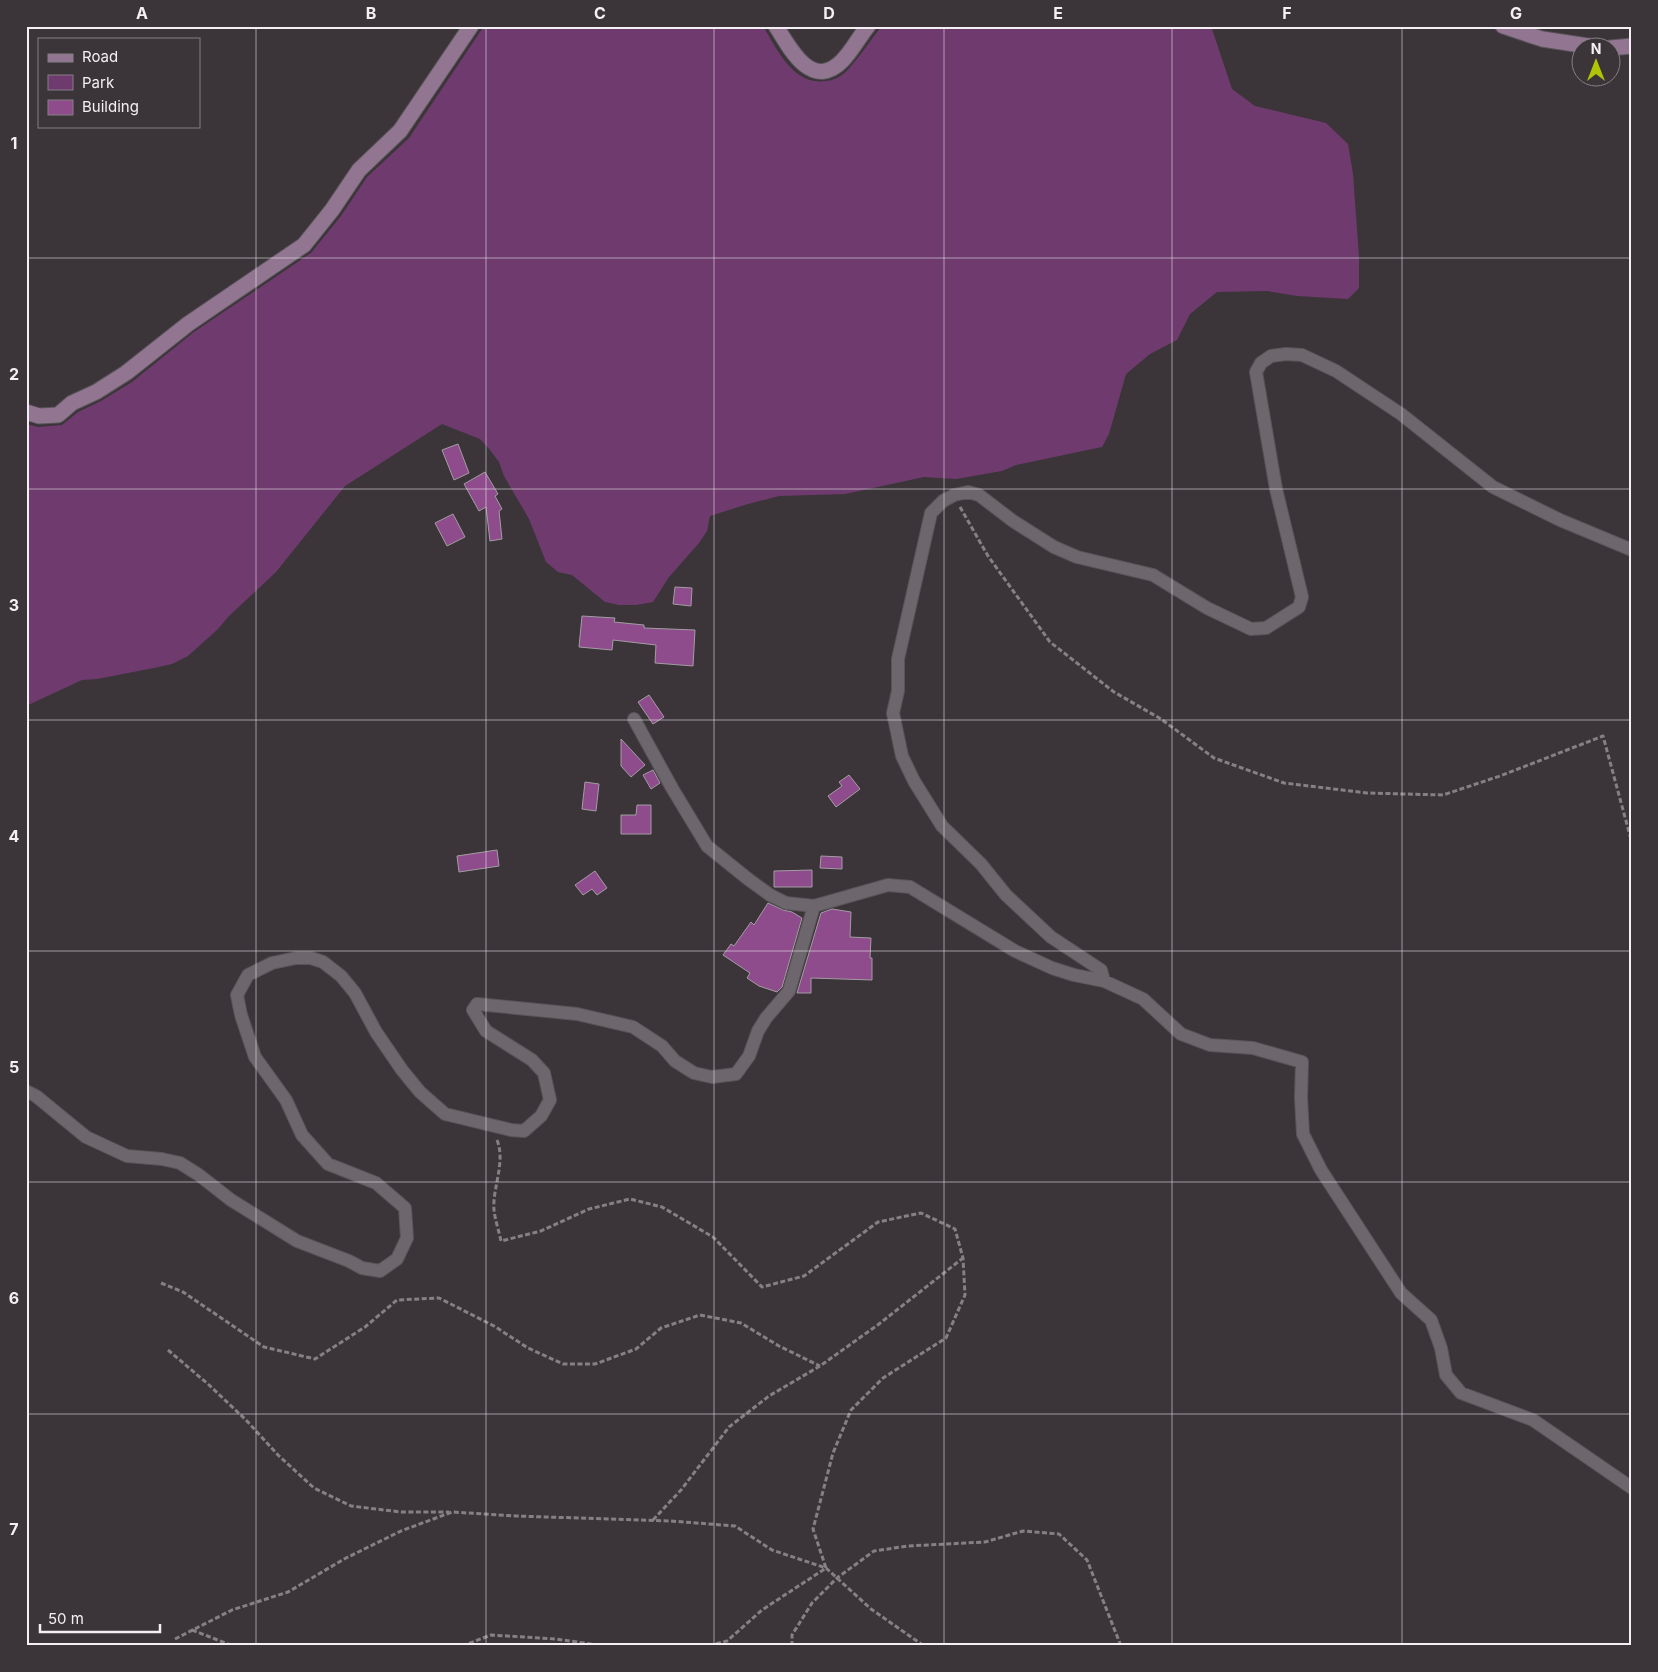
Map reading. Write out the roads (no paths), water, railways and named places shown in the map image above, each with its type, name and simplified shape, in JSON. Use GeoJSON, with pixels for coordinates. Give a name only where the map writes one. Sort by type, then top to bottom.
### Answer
{"type":"FeatureCollection","features":[{"type":"Feature","properties":{"kind":"street"},"geometry":{"type":"LineString","coordinates":[[26,412],[39,416],[58,415],[72,403],[96,392],[126,373],[188,324],[304,245],[332,210],[359,170],[400,132],[471,26]]}},
{"type":"Feature","properties":{"kind":"street"},"geometry":{"type":"LineString","coordinates":[[776,26],[798,59],[805,66],[818,71],[831,70],[843,60],[868,26]]}},
{"type":"Feature","properties":{"kind":"street"},"geometry":{"type":"LineString","coordinates":[[1503,26],[1542,39],[1570,43]]}},
{"type":"Feature","properties":{"kind":"street"},"geometry":{"type":"LineString","coordinates":[[1104,981],[1101,970],[1052,937],[1006,895],[980,864],[942,826],[914,781],[902,756],[893,713],[898,690],[898,659],[931,513],[943,501],[954,495],[968,492],[979,495],[1013,521],[1077,557],[1153,576],[1207,608],[1252,629],[1266,628],[1299,607],[1302,597],[1276,489],[1256,372],[1261,363],[1271,356],[1286,354],[1302,356],[1336,371],[1401,414],[1493,487],[1560,520],[1632,550]]}},
{"type":"Feature","properties":{"kind":"street"},"geometry":{"type":"LineString","coordinates":[[634,720],[672,788],[708,846],[770,895],[786,903],[814,906],[888,885],[910,887],[1014,951],[1052,968],[1104,981],[1143,999],[1181,1034],[1210,1045],[1252,1048],[1302,1062],[1303,1134],[1321,1170],[1400,1294],[1430,1320],[1441,1348],[1446,1375],[1460,1393],[1533,1420],[1632,1488]]}},
{"type":"Feature","properties":{"kind":"street"},"geometry":{"type":"LineString","coordinates":[[26,1091],[36,1096],[86,1137],[127,1156],[162,1159],[180,1163],[231,1200],[296,1240],[362,1268],[380,1271],[397,1259],[407,1238],[405,1208],[376,1183],[328,1164],[302,1135],[286,1100],[255,1057],[252,1049],[241,1015],[237,994],[248,975],[272,963],[296,958],[311,958],[323,962],[342,976],[402,1070],[420,1092],[444,1114],[511,1130],[524,1131],[541,1116],[550,1100],[544,1073],[532,1060],[486,1031],[473,1010],[477,1004],[576,1014],[633,1028],[662,1046],[675,1062],[694,1073],[712,1077],[736,1074],[749,1056],[758,1031],[766,1018],[789,991],[814,906]]}}]}
